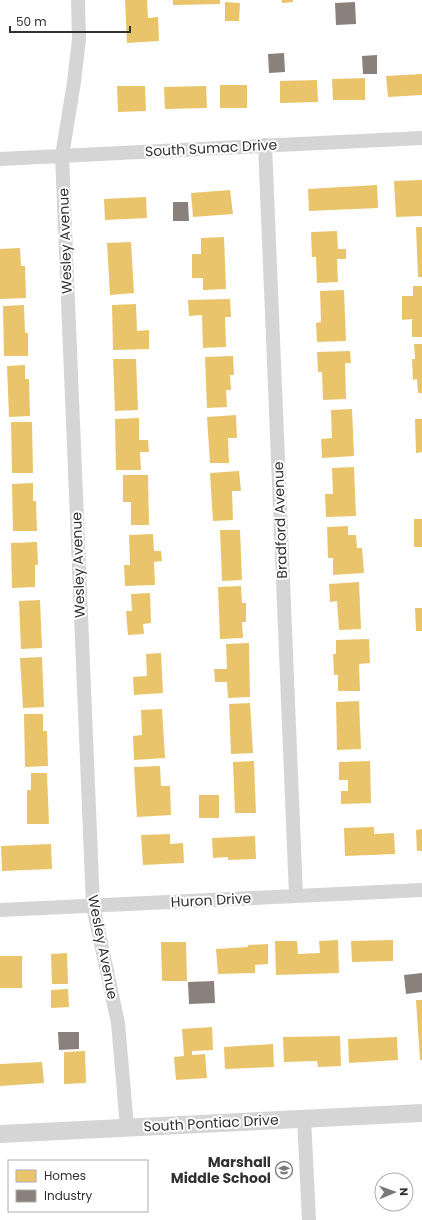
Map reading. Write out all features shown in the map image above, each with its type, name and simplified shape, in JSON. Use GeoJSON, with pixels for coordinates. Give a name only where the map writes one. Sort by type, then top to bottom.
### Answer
{"type":"FeatureCollection","features":[{"type":"Feature","properties":{"kind":"street","name":"Wesley Avenue"},"geometry":{"type":"LineString","coordinates":[[78,0],[79,39],[74,82],[62,156],[92,906],[118,1023],[127,1127]]}},
{"type":"Feature","properties":{"kind":"street","name":"South Sumac Drive"},"geometry":{"type":"LineString","coordinates":[[0,159],[422,138]]}},
{"type":"Feature","properties":{"kind":"street","name":"Bradford Avenue"},"geometry":{"type":"LineString","coordinates":[[265,145],[296,895]]}},
{"type":"Feature","properties":{"kind":"street","name":"Huron Drive"},"geometry":{"type":"LineString","coordinates":[[0,910],[422,890]]}},
{"type":"Feature","properties":{"kind":"street","name":"South Pontiac Drive"},"geometry":{"type":"LineString","coordinates":[[0,1134],[422,1113]]}},
{"type":"Feature","properties":{"kind":"street"},"geometry":{"type":"LineString","coordinates":[[304,1118],[309,1220]]}},
{"type":"Feature","properties":{"kind":"building: Homes"},"geometry":{"type":"Polygon","coordinates":[[[125,0],[147,0],[148,18],[158,17],[159,41],[127,43],[125,0]]]}},
{"type":"Feature","properties":{"kind":"building: Homes"},"geometry":{"type":"Polygon","coordinates":[[[173,0],[220,0],[220,4],[173,5],[173,0]]]}},
{"type":"Feature","properties":{"kind":"building: Homes"},"geometry":{"type":"Polygon","coordinates":[[[282,0],[293,0],[293,2],[282,3],[282,0]]]}},
{"type":"Feature","properties":{"kind":"building: Homes"},"geometry":{"type":"Polygon","coordinates":[[[225,2],[240,3],[239,21],[225,21],[225,2]]]}},
{"type":"Feature","properties":{"kind":"building: Homes"},"geometry":{"type":"Polygon","coordinates":[[[422,74],[422,95],[388,97],[386,76],[422,74]]]}},
{"type":"Feature","properties":{"kind":"building: Homes"},"geometry":{"type":"Polygon","coordinates":[[[365,78],[365,100],[333,100],[332,79],[365,78]]]}},
{"type":"Feature","properties":{"kind":"building: Homes"},"geometry":{"type":"Polygon","coordinates":[[[317,80],[318,102],[280,103],[280,81],[317,80]]]}},
{"type":"Feature","properties":{"kind":"building: Homes"},"geometry":{"type":"Polygon","coordinates":[[[220,85],[247,85],[247,108],[220,108],[220,85]]]}},
{"type":"Feature","properties":{"kind":"building: Homes"},"geometry":{"type":"Polygon","coordinates":[[[117,86],[145,86],[146,111],[118,112],[117,86]]]}},
{"type":"Feature","properties":{"kind":"building: Homes"},"geometry":{"type":"Polygon","coordinates":[[[206,86],[207,108],[165,109],[164,87],[206,86]]]}},
{"type":"Feature","properties":{"kind":"building: Homes"},"geometry":{"type":"Polygon","coordinates":[[[422,180],[422,216],[396,217],[394,181],[422,180]]]}},
{"type":"Feature","properties":{"kind":"building: Homes"},"geometry":{"type":"Polygon","coordinates":[[[377,185],[378,208],[309,211],[308,189],[377,185]]]}},
{"type":"Feature","properties":{"kind":"building: Homes"},"geometry":{"type":"Polygon","coordinates":[[[230,190],[233,214],[193,217],[191,193],[230,190]]]}},
{"type":"Feature","properties":{"kind":"building: Homes"},"geometry":{"type":"Polygon","coordinates":[[[146,197],[147,218],[105,220],[104,199],[146,197]]]}},
{"type":"Feature","properties":{"kind":"building: Homes"},"geometry":{"type":"Polygon","coordinates":[[[416,227],[422,227],[422,277],[418,277],[416,227]]]}},
{"type":"Feature","properties":{"kind":"building: Homes"},"geometry":{"type":"Polygon","coordinates":[[[337,231],[338,249],[346,249],[346,259],[337,259],[338,282],[317,283],[316,257],[312,257],[311,232],[337,231]]]}},
{"type":"Feature","properties":{"kind":"building: Homes"},"geometry":{"type":"Polygon","coordinates":[[[224,237],[226,289],[203,290],[203,278],[192,278],[192,254],[201,254],[201,238],[224,237]]]}},
{"type":"Feature","properties":{"kind":"building: Homes"},"geometry":{"type":"Polygon","coordinates":[[[131,242],[134,293],[110,295],[107,243],[131,242]]]}},
{"type":"Feature","properties":{"kind":"building: Homes"},"geometry":{"type":"Polygon","coordinates":[[[20,248],[21,266],[25,266],[26,298],[0,299],[0,249],[20,248]]]}},
{"type":"Feature","properties":{"kind":"building: Homes"},"geometry":{"type":"Polygon","coordinates":[[[413,286],[422,286],[422,337],[412,337],[412,319],[402,320],[402,296],[413,296],[413,286]]]}},
{"type":"Feature","properties":{"kind":"building: Homes"},"geometry":{"type":"Polygon","coordinates":[[[344,290],[346,341],[317,342],[316,323],[321,322],[320,291],[344,290]]]}},
{"type":"Feature","properties":{"kind":"building: Homes"},"geometry":{"type":"Polygon","coordinates":[[[230,299],[231,317],[225,317],[226,347],[203,348],[202,315],[189,316],[188,300],[230,299]]]}},
{"type":"Feature","properties":{"kind":"building: Homes"},"geometry":{"type":"Polygon","coordinates":[[[136,304],[137,331],[149,330],[149,349],[113,350],[112,305],[136,304]]]}},
{"type":"Feature","properties":{"kind":"building: Homes"},"geometry":{"type":"Polygon","coordinates":[[[24,305],[25,333],[28,333],[28,356],[4,356],[3,306],[24,305]]]}},
{"type":"Feature","properties":{"kind":"building: Homes"},"geometry":{"type":"Polygon","coordinates":[[[414,344],[422,344],[422,393],[418,393],[417,379],[413,380],[412,359],[415,359],[414,344]]]}},
{"type":"Feature","properties":{"kind":"building: Homes"},"geometry":{"type":"Polygon","coordinates":[[[350,351],[351,363],[345,363],[346,399],[323,400],[322,372],[318,372],[317,352],[350,351]]]}},
{"type":"Feature","properties":{"kind":"building: Homes"},"geometry":{"type":"Polygon","coordinates":[[[233,356],[234,375],[230,375],[231,390],[226,390],[227,407],[207,408],[205,357],[233,356]]]}},
{"type":"Feature","properties":{"kind":"building: Homes"},"geometry":{"type":"Polygon","coordinates":[[[113,359],[136,359],[138,410],[115,411],[113,359]]]}},
{"type":"Feature","properties":{"kind":"building: Homes"},"geometry":{"type":"Polygon","coordinates":[[[25,365],[25,379],[29,379],[30,416],[9,417],[7,366],[25,365]]]}},
{"type":"Feature","properties":{"kind":"building: Homes"},"geometry":{"type":"Polygon","coordinates":[[[352,409],[354,456],[322,458],[321,439],[332,438],[331,410],[352,409]]]}},
{"type":"Feature","properties":{"kind":"building: Homes"},"geometry":{"type":"Polygon","coordinates":[[[236,415],[237,438],[228,438],[229,463],[210,463],[207,417],[236,415]]]}},
{"type":"Feature","properties":{"kind":"building: Homes"},"geometry":{"type":"Polygon","coordinates":[[[139,418],[139,440],[148,440],[149,452],[140,452],[141,470],[116,470],[115,419],[139,418]]]}},
{"type":"Feature","properties":{"kind":"building: Homes"},"geometry":{"type":"Polygon","coordinates":[[[415,419],[422,419],[422,452],[416,453],[415,419]]]}},
{"type":"Feature","properties":{"kind":"building: Homes"},"geometry":{"type":"Polygon","coordinates":[[[11,422],[32,422],[33,473],[12,473],[11,422]]]}},
{"type":"Feature","properties":{"kind":"building: Homes"},"geometry":{"type":"Polygon","coordinates":[[[354,467],[356,516],[326,517],[325,494],[333,494],[332,468],[354,467]]]}},
{"type":"Feature","properties":{"kind":"building: Homes"},"geometry":{"type":"Polygon","coordinates":[[[239,471],[241,491],[232,491],[233,520],[213,521],[210,473],[239,471]]]}},
{"type":"Feature","properties":{"kind":"building: Homes"},"geometry":{"type":"Polygon","coordinates":[[[123,475],[148,475],[149,525],[131,525],[131,502],[123,502],[123,475]]]}},
{"type":"Feature","properties":{"kind":"building: Homes"},"geometry":{"type":"Polygon","coordinates":[[[33,483],[33,501],[36,501],[37,531],[13,531],[12,484],[33,483]]]}},
{"type":"Feature","properties":{"kind":"building: Homes"},"geometry":{"type":"Polygon","coordinates":[[[414,519],[422,519],[422,547],[414,547],[414,519]]]}},
{"type":"Feature","properties":{"kind":"building: Homes"},"geometry":{"type":"Polygon","coordinates":[[[348,526],[348,535],[356,535],[357,548],[362,548],[364,573],[333,575],[333,558],[328,558],[327,527],[348,526]]]}},
{"type":"Feature","properties":{"kind":"building: Homes"},"geometry":{"type":"Polygon","coordinates":[[[220,530],[240,530],[242,580],[222,581],[220,530]]]}},
{"type":"Feature","properties":{"kind":"building: Homes"},"geometry":{"type":"Polygon","coordinates":[[[153,534],[154,551],[161,551],[162,561],[154,562],[155,585],[125,586],[124,565],[130,565],[129,535],[153,534]]]}},
{"type":"Feature","properties":{"kind":"building: Homes"},"geometry":{"type":"Polygon","coordinates":[[[37,542],[38,565],[35,565],[35,587],[12,588],[11,543],[37,542]]]}},
{"type":"Feature","properties":{"kind":"building: Homes"},"geometry":{"type":"Polygon","coordinates":[[[359,582],[361,629],[339,630],[337,601],[330,602],[329,584],[359,582]]]}},
{"type":"Feature","properties":{"kind":"building: Homes"},"geometry":{"type":"Polygon","coordinates":[[[241,586],[242,603],[246,603],[246,622],[242,622],[243,638],[220,639],[218,587],[241,586]]]}},
{"type":"Feature","properties":{"kind":"building: Homes"},"geometry":{"type":"Polygon","coordinates":[[[150,593],[151,623],[143,624],[144,634],[128,635],[126,611],[132,611],[131,594],[150,593]]]}},
{"type":"Feature","properties":{"kind":"building: Homes"},"geometry":{"type":"Polygon","coordinates":[[[40,600],[42,648],[21,649],[19,601],[40,600]]]}},
{"type":"Feature","properties":{"kind":"building: Homes"},"geometry":{"type":"Polygon","coordinates":[[[415,608],[422,608],[422,631],[416,631],[415,608]]]}},
{"type":"Feature","properties":{"kind":"building: Homes"},"geometry":{"type":"Polygon","coordinates":[[[369,639],[370,663],[359,664],[360,691],[338,691],[338,675],[334,675],[333,654],[336,654],[336,640],[369,639]]]}},
{"type":"Feature","properties":{"kind":"building: Homes"},"geometry":{"type":"Polygon","coordinates":[[[249,643],[250,697],[228,698],[227,682],[215,682],[214,669],[227,669],[226,644],[249,643]]]}},
{"type":"Feature","properties":{"kind":"building: Homes"},"geometry":{"type":"Polygon","coordinates":[[[161,653],[163,693],[134,695],[133,677],[147,676],[146,654],[161,653]]]}},
{"type":"Feature","properties":{"kind":"building: Homes"},"geometry":{"type":"Polygon","coordinates":[[[42,657],[44,707],[23,708],[20,658],[42,657]]]}},
{"type":"Feature","properties":{"kind":"building: Homes"},"geometry":{"type":"Polygon","coordinates":[[[359,701],[361,749],[337,750],[336,702],[359,701]]]}},
{"type":"Feature","properties":{"kind":"building: Homes"},"geometry":{"type":"Polygon","coordinates":[[[250,703],[253,753],[231,754],[229,704],[250,703]]]}},
{"type":"Feature","properties":{"kind":"building: Homes"},"geometry":{"type":"Polygon","coordinates":[[[162,709],[165,758],[134,760],[133,736],[142,735],[141,710],[162,709]]]}},
{"type":"Feature","properties":{"kind":"building: Homes"},"geometry":{"type":"Polygon","coordinates":[[[24,714],[43,714],[43,731],[47,731],[48,766],[25,767],[24,714]]]}},
{"type":"Feature","properties":{"kind":"building: Homes"},"geometry":{"type":"Polygon","coordinates":[[[254,761],[256,813],[235,813],[233,762],[254,761]]]}},
{"type":"Feature","properties":{"kind":"building: Homes"},"geometry":{"type":"Polygon","coordinates":[[[370,761],[371,803],[341,804],[341,791],[348,791],[348,780],[339,780],[339,762],[370,761]]]}},
{"type":"Feature","properties":{"kind":"building: Homes"},"geometry":{"type":"Polygon","coordinates":[[[160,766],[161,786],[170,786],[171,815],[137,817],[134,767],[160,766]]]}},
{"type":"Feature","properties":{"kind":"building: Homes"},"geometry":{"type":"Polygon","coordinates":[[[31,773],[47,773],[49,824],[27,824],[27,790],[31,790],[31,773]]]}},
{"type":"Feature","properties":{"kind":"building: Homes"},"geometry":{"type":"Polygon","coordinates":[[[199,795],[219,795],[219,818],[199,818],[199,795]]]}},
{"type":"Feature","properties":{"kind":"building: Homes"},"geometry":{"type":"Polygon","coordinates":[[[374,827],[374,834],[394,833],[395,854],[345,856],[344,828],[374,827]]]}},
{"type":"Feature","properties":{"kind":"building: Homes"},"geometry":{"type":"Polygon","coordinates":[[[422,829],[422,851],[417,851],[416,830],[422,829]]]}},
{"type":"Feature","properties":{"kind":"building: Homes"},"geometry":{"type":"Polygon","coordinates":[[[170,834],[170,844],[183,843],[184,863],[143,865],[141,835],[170,834]]]}},
{"type":"Feature","properties":{"kind":"building: Homes"},"geometry":{"type":"Polygon","coordinates":[[[255,836],[256,859],[228,860],[228,857],[213,858],[212,838],[255,836]]]}},
{"type":"Feature","properties":{"kind":"building: Homes"},"geometry":{"type":"Polygon","coordinates":[[[51,844],[52,869],[2,871],[1,846],[51,844]]]}},
{"type":"Feature","properties":{"kind":"building: Homes"},"geometry":{"type":"Polygon","coordinates":[[[338,940],[339,973],[276,975],[275,941],[297,941],[298,954],[320,953],[319,941],[338,940]]]}},
{"type":"Feature","properties":{"kind":"building: Homes"},"geometry":{"type":"Polygon","coordinates":[[[393,940],[393,961],[352,962],[351,941],[393,940]]]}},
{"type":"Feature","properties":{"kind":"building: Homes"},"geometry":{"type":"Polygon","coordinates":[[[161,942],[186,942],[187,981],[162,981],[161,942]]]}},
{"type":"Feature","properties":{"kind":"building: Homes"},"geometry":{"type":"Polygon","coordinates":[[[268,944],[268,964],[255,965],[255,973],[218,974],[216,949],[268,944]]]}},
{"type":"Feature","properties":{"kind":"building: Homes"},"geometry":{"type":"Polygon","coordinates":[[[67,953],[68,984],[52,984],[51,954],[67,953]]]}},
{"type":"Feature","properties":{"kind":"building: Homes"},"geometry":{"type":"Polygon","coordinates":[[[0,956],[22,956],[22,988],[0,988],[0,956]]]}},
{"type":"Feature","properties":{"kind":"building: Homes"},"geometry":{"type":"Polygon","coordinates":[[[68,989],[69,1007],[51,1008],[51,990],[68,989]]]}},
{"type":"Feature","properties":{"kind":"building: Homes"},"geometry":{"type":"Polygon","coordinates":[[[416,1000],[422,1000],[422,1060],[420,1060],[416,1000]]]}},
{"type":"Feature","properties":{"kind":"building: Homes"},"geometry":{"type":"Polygon","coordinates":[[[212,1027],[213,1050],[192,1051],[192,1055],[205,1054],[207,1078],[176,1080],[174,1057],[184,1056],[182,1029],[212,1027]]]}},
{"type":"Feature","properties":{"kind":"building: Homes"},"geometry":{"type":"Polygon","coordinates":[[[340,1036],[341,1066],[318,1067],[317,1061],[284,1062],[283,1037],[340,1036]]]}},
{"type":"Feature","properties":{"kind":"building: Homes"},"geometry":{"type":"Polygon","coordinates":[[[397,1037],[398,1060],[349,1063],[348,1039],[397,1037]]]}},
{"type":"Feature","properties":{"kind":"building: Homes"},"geometry":{"type":"Polygon","coordinates":[[[273,1044],[274,1067],[225,1069],[224,1047],[273,1044]]]}},
{"type":"Feature","properties":{"kind":"building: Homes"},"geometry":{"type":"Polygon","coordinates":[[[85,1051],[86,1083],[64,1084],[64,1052],[85,1051]]]}},
{"type":"Feature","properties":{"kind":"building: Homes"},"geometry":{"type":"Polygon","coordinates":[[[42,1062],[44,1083],[0,1086],[0,1064],[42,1062]]]}},
{"type":"Feature","properties":{"kind":"building: Industry"},"geometry":{"type":"Polygon","coordinates":[[[355,2],[356,24],[336,25],[335,3],[355,2]]]}},
{"type":"Feature","properties":{"kind":"building: Industry"},"geometry":{"type":"Polygon","coordinates":[[[284,53],[285,72],[269,73],[268,54],[284,53]]]}},
{"type":"Feature","properties":{"kind":"building: Industry"},"geometry":{"type":"Polygon","coordinates":[[[377,55],[377,74],[363,74],[362,56],[377,55]]]}},
{"type":"Feature","properties":{"kind":"building: Industry"},"geometry":{"type":"Polygon","coordinates":[[[173,202],[188,202],[189,221],[173,221],[173,202]]]}},
{"type":"Feature","properties":{"kind":"building: Industry"},"geometry":{"type":"Polygon","coordinates":[[[422,973],[422,992],[406,994],[404,975],[422,973]]]}},
{"type":"Feature","properties":{"kind":"building: Industry"},"geometry":{"type":"Polygon","coordinates":[[[214,981],[215,1003],[189,1004],[188,982],[214,981]]]}},
{"type":"Feature","properties":{"kind":"building: Industry"},"geometry":{"type":"Polygon","coordinates":[[[58,1032],[79,1032],[79,1049],[59,1050],[58,1032]]]}},
{"type":"Feature","properties":{"kind":"place","name":"Marshall Middle School"},"geometry":{"type":"Point","coordinates":[284,1170]}}]}
